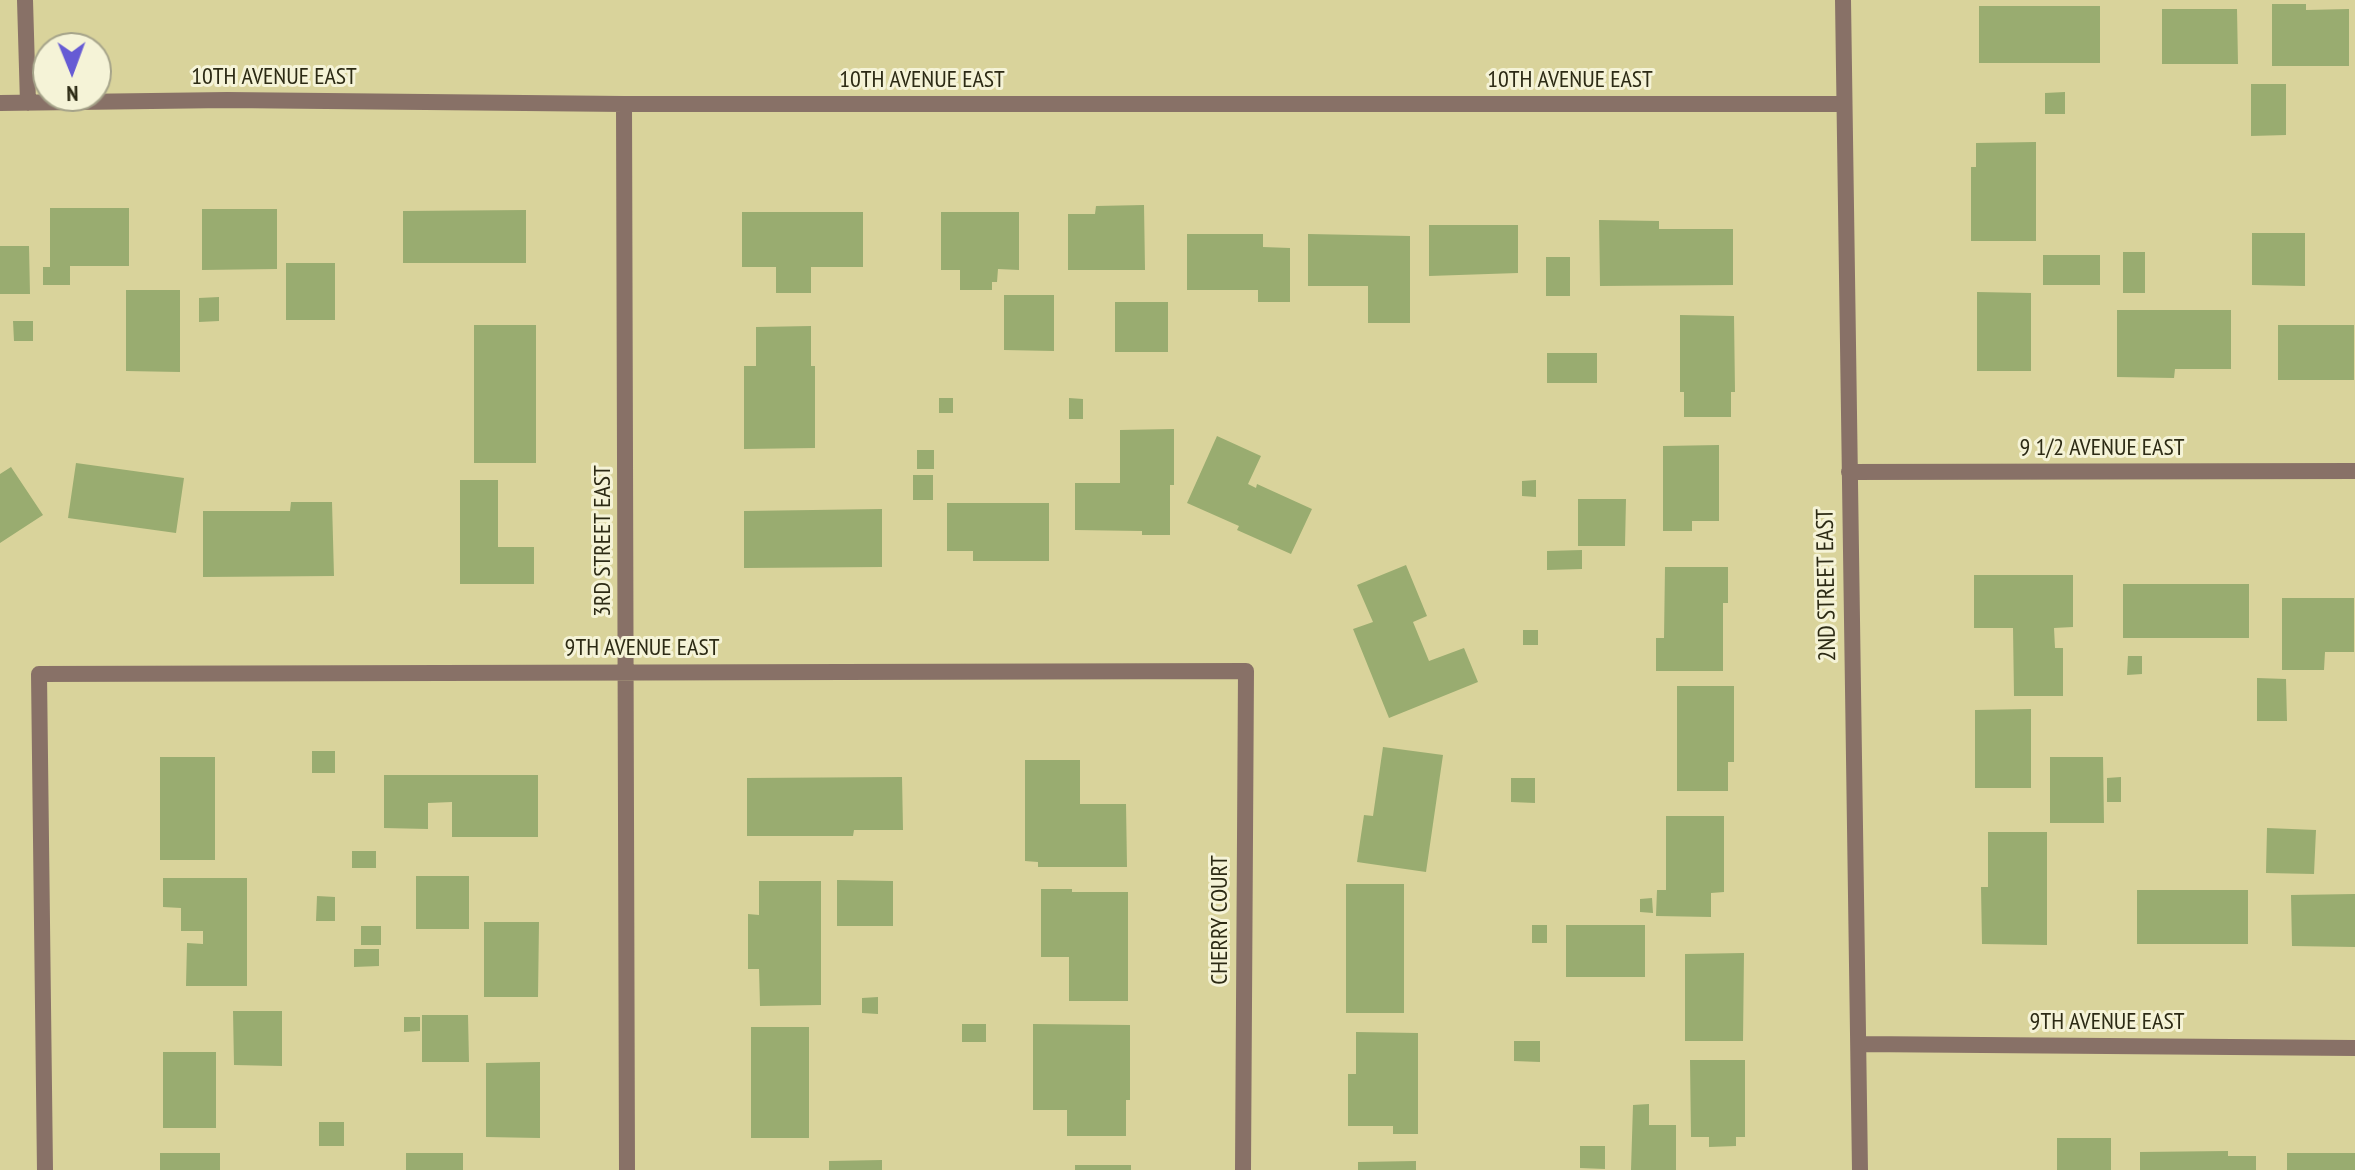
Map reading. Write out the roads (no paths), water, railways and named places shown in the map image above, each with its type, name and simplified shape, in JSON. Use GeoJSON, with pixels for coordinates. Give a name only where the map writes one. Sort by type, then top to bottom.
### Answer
{"type":"FeatureCollection","features":[{"type":"Feature","properties":{"kind":"street"},"geometry":{"type":"LineString","coordinates":[[25,0],[28,103]]}},
{"type":"Feature","properties":{"kind":"street","name":"2ND STREET EAST"},"geometry":{"type":"LineString","coordinates":[[1843,0],[1860,1170]]}},
{"type":"Feature","properties":{"kind":"street","name":"10TH AVENUE EAST"},"geometry":{"type":"LineString","coordinates":[[0,103],[227,100],[624,104],[1844,104]]}},
{"type":"Feature","properties":{"kind":"street","name":"3RD STREET EAST"},"geometry":{"type":"LineString","coordinates":[[624,104],[627,1170]]}},
{"type":"Feature","properties":{"kind":"street","name":"9 1/2 AVENUE EAST"},"geometry":{"type":"LineString","coordinates":[[1849,472],[2355,471]]}},
{"type":"Feature","properties":{"kind":"street","name":"9TH AVENUE EAST"},"geometry":{"type":"LineString","coordinates":[[45,1170],[39,674],[1246,671]]}},
{"type":"Feature","properties":{"kind":"street","name":"CHERRY COURT"},"geometry":{"type":"LineString","coordinates":[[1243,1170],[1246,671]]}},
{"type":"Feature","properties":{"kind":"street","name":"9TH AVENUE EAST"},"geometry":{"type":"LineString","coordinates":[[1859,1044],[2355,1048]]}}]}
